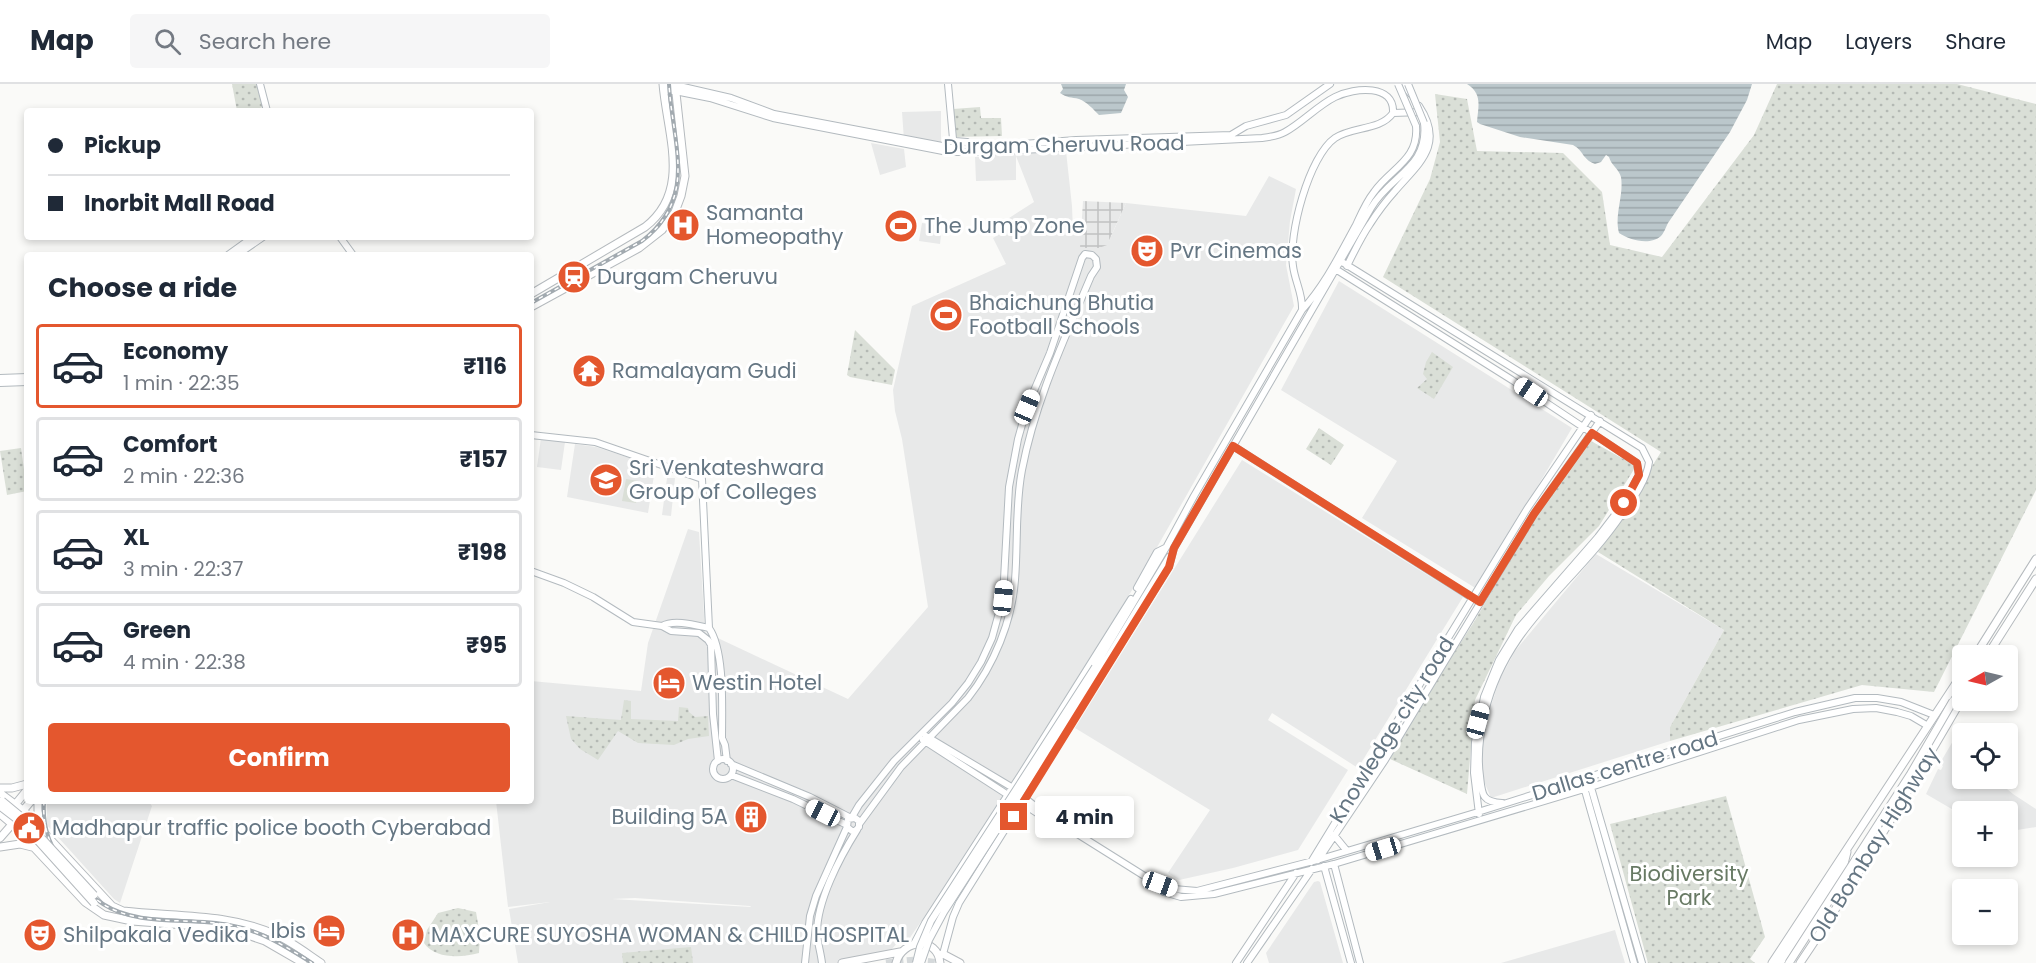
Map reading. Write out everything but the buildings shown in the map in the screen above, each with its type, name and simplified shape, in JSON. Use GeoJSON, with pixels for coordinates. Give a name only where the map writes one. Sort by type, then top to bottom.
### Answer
{"type":"FeatureCollection","features":[{"type":"Feature","properties":{"kind":"main road"},"geometry":{"type":"LineString","coordinates":[[534,292],[645,227],[658,217],[666,205],[672,185],[674,163],[663,87]]}},
{"type":"Feature","properties":{"kind":"main road"},"geometry":{"type":"LineString","coordinates":[[534,305],[639,248],[668,223],[678,206],[685,176],[675,87]]}},
{"type":"Feature","properties":{"kind":"main road"},"geometry":{"type":"LineString","coordinates":[[1982,645],[2036,559]]}},
{"type":"Feature","properties":{"kind":"main road"},"geometry":{"type":"LineString","coordinates":[[1994,645],[2036,579]]}},
{"type":"Feature","properties":{"kind":"main road"},"geometry":{"type":"LineString","coordinates":[[1772,963],[1952,689]]}},
{"type":"Feature","properties":{"kind":"main road"},"geometry":{"type":"LineString","coordinates":[[1790,963],[1910,775],[1952,703]]}},
{"type":"Feature","properties":{"kind":"main road","name":"Old Bombay Highway"},"geometry":{"type":"LineString","coordinates":[[1800,963],[1829,921],[1955,711]]}},
{"type":"Feature","properties":{"kind":"main road"},"geometry":{"type":"LineString","coordinates":[[0,788],[24,785]]}},
{"type":"Feature","properties":{"kind":"main road"},"geometry":{"type":"LineString","coordinates":[[0,793],[23,810],[102,897],[122,914],[148,923],[236,931],[265,941],[303,963]]}},
{"type":"Feature","properties":{"kind":"main road"},"geometry":{"type":"LineString","coordinates":[[0,825],[3,816],[24,794]]}},
{"type":"Feature","properties":{"kind":"main road"},"geometry":{"type":"LineString","coordinates":[[0,800],[18,813],[94,899]]}},
{"type":"Feature","properties":{"kind":"main road"},"geometry":{"type":"LineString","coordinates":[[0,838],[28,804]]}},
{"type":"Feature","properties":{"kind":"main road"},"geometry":{"type":"LineString","coordinates":[[38,804],[39,820],[46,835]]}},
{"type":"Feature","properties":{"kind":"main road"},"geometry":{"type":"LineString","coordinates":[[0,806],[22,823],[109,913],[226,919],[246,923],[281,937],[321,963]]}},
{"type":"Feature","properties":{"kind":"main road"},"geometry":{"type":"LineString","coordinates":[[1871,814],[1887,826]]}},
{"type":"Feature","properties":{"kind":"main road"},"geometry":{"type":"LineString","coordinates":[[3,816],[90,906],[104,915],[122,914]]}},
{"type":"Feature","properties":{"kind":"main road"},"geometry":{"type":"LineString","coordinates":[[0,847],[20,844],[34,848]]}},
{"type":"Feature","properties":{"kind":"main road"},"geometry":{"type":"LineString","coordinates":[[43,858],[46,849],[55,845]]}},
{"type":"Feature","properties":{"kind":"main road"},"geometry":{"type":"LineString","coordinates":[[1780,963],[1844,864],[1848,847]]}},
{"type":"Feature","properties":{"kind":"main road"},"geometry":{"type":"LineString","coordinates":[[842,963],[888,955],[900,952],[914,944],[925,944],[932,947],[941,958],[952,963]]}},
{"type":"Feature","properties":{"kind":"main road"},"geometry":{"type":"LineString","coordinates":[[896,963],[900,952]]}},
{"type":"Feature","properties":{"kind":"main road"},"geometry":{"type":"LineString","coordinates":[[888,955],[889,963]]}},
{"type":"Feature","properties":{"kind":"main road"},"geometry":{"type":"LineString","coordinates":[[941,958],[960,963]]}},
{"type":"Feature","properties":{"kind":"street"},"geometry":{"type":"LineString","coordinates":[[260,84],[266,108]]}},
{"type":"Feature","properties":{"kind":"street"},"geometry":{"type":"LineString","coordinates":[[946,84],[953,139],[967,142],[973,148]]}},
{"type":"Feature","properties":{"kind":"street"},"geometry":{"type":"LineString","coordinates":[[946,84],[950,149]]}},
{"type":"Feature","properties":{"kind":"street","name":"Durgam Cheruvu Road"},"geometry":{"type":"LineString","coordinates":[[950,149],[1076,140],[1231,135],[1246,126],[1286,115],[1330,84]]}},
{"type":"Feature","properties":{"kind":"street"},"geometry":{"type":"LineString","coordinates":[[921,963],[929,940],[944,912],[1098,669],[1337,270],[1344,264],[1368,226],[1396,190],[1422,161],[1429,143],[1429,128],[1423,112],[1400,84]]}},
{"type":"Feature","properties":{"kind":"street"},"geometry":{"type":"LineString","coordinates":[[941,958],[953,917],[982,867],[1169,567],[1170,547],[1192,498],[1302,310],[1318,292],[1370,198],[1414,148],[1416,126],[1400,84]]}},
{"type":"Feature","properties":{"kind":"street"},"geometry":{"type":"LineString","coordinates":[[1344,264],[1372,206],[1417,159],[1424,143],[1424,123],[1408,84]]}},
{"type":"Feature","properties":{"kind":"street","name":"Durgam Cheruvu Road"},"geometry":{"type":"LineString","coordinates":[[663,87],[675,87],[731,98],[773,116],[950,149],[1240,141],[1285,132],[1326,103],[1346,93],[1380,88],[1392,100]]}},
{"type":"Feature","properties":{"kind":"street"},"geometry":{"type":"LineString","coordinates":[[1393,113],[1392,100],[1407,100]]}},
{"type":"Feature","properties":{"kind":"street"},"geometry":{"type":"LineString","coordinates":[[1302,310],[1302,300],[1293,264],[1294,239],[1299,207],[1325,149],[1336,138],[1381,123],[1393,113],[1423,112]]}},
{"type":"Feature","properties":{"kind":"street"},"geometry":{"type":"LineString","coordinates":[[232,252],[249,240]]}},
{"type":"Feature","properties":{"kind":"street"},"geometry":{"type":"LineString","coordinates":[[241,252],[258,240]]}},
{"type":"Feature","properties":{"kind":"street"},"geometry":{"type":"LineString","coordinates":[[805,963],[809,924],[816,896],[847,826],[859,805],[894,761],[952,703],[981,662],[992,638],[1003,598],[1005,581],[1009,487],[1027,407],[1050,353],[1082,258],[1085,254],[1092,255],[1096,259],[1096,267],[1057,356],[1034,419],[1022,471],[1015,581],[1007,621],[995,652],[975,688],[951,717],[901,767],[846,848],[825,896],[818,924],[818,942],[822,963]]}},
{"type":"Feature","properties":{"kind":"street"},"geometry":{"type":"LineString","coordinates":[[1344,264],[1642,448],[1649,462],[1649,467],[1631,501],[1618,520],[1524,630],[1507,654],[1493,686],[1483,723],[1479,767],[1482,793],[1486,799],[1505,803]]}},
{"type":"Feature","properties":{"kind":"street"},"geometry":{"type":"LineString","coordinates":[[1337,270],[1512,380],[1637,463],[1639,475],[1624,503],[1518,629],[1499,660],[1484,697],[1475,742],[1474,773],[1479,816]]}},
{"type":"Feature","properties":{"kind":"street"},"geometry":{"type":"LineString","coordinates":[[1050,353],[1057,356]]}},
{"type":"Feature","properties":{"kind":"street"},"geometry":{"type":"LineString","coordinates":[[0,378],[24,377]]}},
{"type":"Feature","properties":{"kind":"street"},"geometry":{"type":"LineString","coordinates":[[0,383],[24,382]]}},
{"type":"Feature","properties":{"kind":"street","name":"Knowledge city road"},"geometry":{"type":"LineString","coordinates":[[1314,864],[1472,598],[1527,509],[1591,415]]}},
{"type":"Feature","properties":{"kind":"street","name":"Knowledge city road"},"geometry":{"type":"LineString","coordinates":[[1314,864],[1385,760],[1534,514],[1600,421]]}},
{"type":"Feature","properties":{"kind":"street"},"geometry":{"type":"LineString","coordinates":[[534,435],[595,442],[702,479],[709,628],[714,646],[722,738],[733,770],[731,775]]}},
{"type":"Feature","properties":{"kind":"street"},"geometry":{"type":"LineString","coordinates":[[1233,446],[1480,602]]}},
{"type":"Feature","properties":{"kind":"street"},"geometry":{"type":"LineString","coordinates":[[914,944],[925,923],[1067,703],[1157,552],[1170,547]]}},
{"type":"Feature","properties":{"kind":"street"},"geometry":{"type":"LineString","coordinates":[[534,572],[593,597],[633,622],[662,626],[671,631],[702,634],[714,646],[713,714],[718,761],[713,767],[715,775],[722,779],[731,775],[793,799],[847,826],[852,831],[859,826]]}},
{"type":"Feature","properties":{"kind":"street"},"geometry":{"type":"LineString","coordinates":[[1005,581],[1015,581]]}},
{"type":"Feature","properties":{"kind":"street"},"geometry":{"type":"LineString","coordinates":[[662,626],[670,623],[709,628]]}},
{"type":"Feature","properties":{"kind":"street"},"geometry":{"type":"LineString","coordinates":[[916,963],[931,921],[1098,669]]}},
{"type":"Feature","properties":{"kind":"street","name":"Dallas centre road"},"geometry":{"type":"LineString","coordinates":[[1314,864],[1324,866],[1334,864],[1479,816],[1505,803],[1795,712],[1855,698],[1877,698],[1901,702],[1934,715]]}},
{"type":"Feature","properties":{"kind":"street"},"geometry":{"type":"LineString","coordinates":[[1897,712],[1901,702]]}},
{"type":"Feature","properties":{"kind":"street"},"geometry":{"type":"LineString","coordinates":[[1067,703],[1079,711]]}},
{"type":"Feature","properties":{"kind":"street","name":"Dallas centre road"},"geometry":{"type":"LineString","coordinates":[[1314,864],[1347,851],[1588,788],[1799,720],[1853,709],[1876,708],[1911,716],[1928,726]]}},
{"type":"Feature","properties":{"kind":"street"},"geometry":{"type":"LineString","coordinates":[[920,734],[1008,795]]}},
{"type":"Feature","properties":{"kind":"street"},"geometry":{"type":"LineString","coordinates":[[927,740],[1013,788]]}},
{"type":"Feature","properties":{"kind":"street"},"geometry":{"type":"LineString","coordinates":[[718,761],[729,762],[814,799],[857,819],[859,826]]}},
{"type":"Feature","properties":{"kind":"street"},"geometry":{"type":"LineString","coordinates":[[1585,779],[1642,963]]}},
{"type":"Feature","properties":{"kind":"street"},"geometry":{"type":"LineString","coordinates":[[1588,788],[1634,963]]}},
{"type":"Feature","properties":{"kind":"street"},"geometry":{"type":"LineString","coordinates":[[1024,802],[1160,884],[1186,891],[1229,887],[1296,873],[1314,864]]}},
{"type":"Feature","properties":{"kind":"street"},"geometry":{"type":"LineString","coordinates":[[1334,835],[1347,851]]}},
{"type":"Feature","properties":{"kind":"street"},"geometry":{"type":"LineString","coordinates":[[968,857],[982,867]]}},
{"type":"Feature","properties":{"kind":"street"},"geometry":{"type":"LineString","coordinates":[[1229,887],[1314,864]]}},
{"type":"Feature","properties":{"kind":"street"},"geometry":{"type":"LineString","coordinates":[[1247,963],[1314,864]]}},
{"type":"Feature","properties":{"kind":"street"},"geometry":{"type":"LineString","coordinates":[[1334,864],[1360,963]]}},
{"type":"Feature","properties":{"kind":"street"},"geometry":{"type":"LineString","coordinates":[[1324,866],[1351,963]]}},
{"type":"Feature","properties":{"kind":"street"},"geometry":{"type":"LineString","coordinates":[[1236,963],[1296,873]]}},
{"type":"Feature","properties":{"kind":"street"},"geometry":{"type":"LineString","coordinates":[[1267,916],[1275,922]]}},
{"type":"Feature","properties":{"kind":"street"},"geometry":{"type":"LineString","coordinates":[[809,924],[818,924]]}},
{"type":"Feature","properties":{"kind":"street"},"geometry":{"type":"LineString","coordinates":[[808,944],[818,942]]}},
{"type":"Feature","properties":{"kind":"shaded area"},"geometry":{"type":"Polygon","coordinates":[[[1061,84],[1126,84],[1124,90],[1128,97],[1121,113],[1099,115],[1082,100],[1060,93],[1063,89],[1061,84]]]}},
{"type":"Feature","properties":{"kind":"shaded area"},"geometry":{"type":"Polygon","coordinates":[[[1467,84],[1752,84],[1747,100],[1730,132],[1662,235],[1646,241],[1634,240],[1619,233],[1621,177],[1609,157],[1606,155],[1601,162],[1595,164],[1573,145],[1520,137],[1480,124],[1477,122],[1477,96],[1467,84]]]}},
{"type":"Feature","properties":{"kind":"shaded area"},"geometry":{"type":"Polygon","coordinates":[[[941,111],[941,144],[904,140],[902,112],[941,111]]]}},
{"type":"Feature","properties":{"kind":"shaded area"},"geometry":{"type":"Polygon","coordinates":[[[871,143],[904,149],[906,167],[880,175],[871,143]]]}},
{"type":"Feature","properties":{"kind":"shaded area"},"geometry":{"type":"Polygon","coordinates":[[[1066,151],[1073,232],[1109,241],[1126,203],[1246,216],[1269,176],[1296,189],[1286,265],[1294,306],[1139,579],[959,867],[909,939],[903,937],[890,951],[846,963],[518,963],[509,909],[550,902],[508,907],[496,804],[534,804],[534,681],[641,691],[648,643],[688,529],[699,532],[705,632],[848,699],[928,607],[893,390],[912,306],[1006,264],[993,238],[1010,228],[1006,220],[1034,202],[1016,156],[1016,180],[976,181],[975,157],[1066,151]],[[635,898],[612,899],[751,907],[635,898]]]}},
{"type":"Feature","properties":{"kind":"shaded area"},"geometry":{"type":"Polygon","coordinates":[[[1083,201],[1126,203],[1107,245],[1099,248],[1080,248],[1083,201]]]}},
{"type":"Feature","properties":{"kind":"shaded area"},"geometry":{"type":"Polygon","coordinates":[[[922,223],[942,226],[940,244],[919,241],[922,223]]]}},
{"type":"Feature","properties":{"kind":"shaded area"},"geometry":{"type":"Polygon","coordinates":[[[1339,281],[1572,428],[1477,589],[1362,518],[1397,461],[1281,390],[1339,281]]]}},
{"type":"Feature","properties":{"kind":"shaded area"},"geometry":{"type":"Polygon","coordinates":[[[541,438],[565,442],[561,470],[537,467],[541,438]]]}},
{"type":"Feature","properties":{"kind":"shaded area","name":"Sri Venkateshwara Group of Colleges"},"geometry":{"type":"Polygon","coordinates":[[[575,444],[596,447],[645,463],[645,467],[655,469],[648,513],[567,497],[575,444]]]}},
{"type":"Feature","properties":{"kind":"shaded area"},"geometry":{"type":"Polygon","coordinates":[[[1242,460],[1463,597],[1358,768],[1272,713],[1268,720],[1348,770],[1298,850],[1179,880],[1168,873],[1210,810],[1075,728],[1242,460]]]}},
{"type":"Feature","properties":{"kind":"shaded area"},"geometry":{"type":"Polygon","coordinates":[[[667,478],[675,478],[671,516],[662,515],[667,478]]]}},
{"type":"Feature","properties":{"kind":"shaded area"},"geometry":{"type":"Polygon","coordinates":[[[1596,554],[1724,630],[1670,727],[1670,741],[1491,798],[1480,772],[1481,748],[1488,715],[1499,681],[1515,651],[1596,554]]]}},
{"type":"Feature","properties":{"kind":"shaded area"},"geometry":{"type":"Polygon","coordinates":[[[1952,743],[1952,789],[2007,789],[2036,809],[2036,827],[2018,830],[2018,801],[1952,801],[1952,809],[1926,794],[1938,769],[1941,770],[1943,766],[1940,763],[1952,743]]]}},
{"type":"Feature","properties":{"kind":"shaded area"},"geometry":{"type":"Polygon","coordinates":[[[47,804],[150,804],[152,806],[120,903],[114,899],[47,825],[47,804]]]}},
{"type":"Feature","properties":{"kind":"shaded area"},"geometry":{"type":"Polygon","coordinates":[[[1318,881],[1343,963],[1269,963],[1266,953],[1314,882],[1318,881]]]}},
{"type":"Feature","properties":{"kind":"shaded area"},"geometry":{"type":"Polygon","coordinates":[[[1615,930],[1625,963],[1501,963],[1615,930]]]}},
{"type":"Feature","properties":{"kind":"green space"},"geometry":{"type":"Polygon","coordinates":[[[232,84],[257,84],[263,107],[236,108],[232,84]]]}},
{"type":"Feature","properties":{"kind":"green space"},"geometry":{"type":"Polygon","coordinates":[[[1777,84],[1957,84],[2036,104],[2036,490],[1958,645],[1952,645],[1952,656],[1934,692],[1862,685],[1670,741],[1670,727],[1724,630],[1598,552],[1661,452],[1383,277],[1430,179],[1440,142],[1435,94],[1467,99],[1477,151],[1563,153],[1602,192],[1610,245],[1662,257],[1754,135],[1777,84]]]}},
{"type":"Feature","properties":{"kind":"green space"},"geometry":{"type":"Polygon","coordinates":[[[980,107],[981,118],[1001,118],[1002,136],[955,137],[953,109],[980,107]]]}},
{"type":"Feature","properties":{"kind":"green space","name":"Bhaichung Bhutia Football Schools"},"geometry":{"type":"Polygon","coordinates":[[[937,307],[958,311],[955,324],[934,319],[937,307]]]}},
{"type":"Feature","properties":{"kind":"green space"},"geometry":{"type":"Polygon","coordinates":[[[855,330],[895,370],[892,385],[847,375],[855,330]]]}},
{"type":"Feature","properties":{"kind":"green space"},"geometry":{"type":"Polygon","coordinates":[[[1432,352],[1453,367],[1434,399],[1417,388],[1427,379],[1423,374],[1432,352]]]}},
{"type":"Feature","properties":{"kind":"green space"},"geometry":{"type":"Polygon","coordinates":[[[1319,428],[1344,445],[1331,465],[1306,449],[1319,428]]]}},
{"type":"Feature","properties":{"kind":"green space"},"geometry":{"type":"Polygon","coordinates":[[[1591,441],[1636,466],[1599,526],[1549,576],[1516,615],[1475,700],[1467,794],[1390,759],[1416,712],[1474,622],[1535,517],[1591,441]]]}},
{"type":"Feature","properties":{"kind":"green space"},"geometry":{"type":"Polygon","coordinates":[[[21,448],[24,492],[7,495],[0,451],[21,448]]]}},
{"type":"Feature","properties":{"kind":"green space"},"geometry":{"type":"Polygon","coordinates":[[[626,479],[639,481],[636,503],[622,501],[626,479]]]}},
{"type":"Feature","properties":{"kind":"green space"},"geometry":{"type":"Polygon","coordinates":[[[624,700],[631,701],[631,719],[678,721],[679,707],[688,708],[695,717],[708,716],[709,736],[688,739],[674,745],[638,743],[618,731],[598,760],[580,749],[571,739],[566,716],[621,720],[624,700]]]}},
{"type":"Feature","properties":{"kind":"green space","name":"Biodiversity Park"},"geometry":{"type":"Polygon","coordinates":[[[1726,796],[1765,937],[1750,959],[1755,963],[1648,963],[1610,824],[1726,796]]]}},
{"type":"Feature","properties":{"kind":"green space"},"geometry":{"type":"Polygon","coordinates":[[[458,908],[476,912],[480,935],[479,953],[464,956],[441,955],[424,943],[427,930],[438,913],[458,908]]]}},
{"type":"Feature","properties":{"kind":"green space"},"geometry":{"type":"Polygon","coordinates":[[[691,947],[693,963],[623,963],[622,953],[691,947]]]}},
{"type":"Feature","properties":{"kind":"tunnel"},"geometry":{"type":"LineString","coordinates":[[886,963],[915,960],[939,963]]}},
{"type":"Feature","properties":{"kind":"railway"},"geometry":{"type":"LineString","coordinates":[[534,301],[642,241],[660,224],[671,206],[678,168],[669,84]]}},
{"type":"Feature","properties":{"kind":"railway"},"geometry":{"type":"LineString","coordinates":[[44,804],[46,830],[53,848],[63,864],[85,889],[103,904],[117,911],[148,919],[240,927],[272,939],[312,963]]}},
{"type":"Feature","properties":{"kind":"place","name":"Samanta Homeopathy"},"geometry":{"type":"Point","coordinates":[683,225]}},
{"type":"Feature","properties":{"kind":"place","name":"The Jump Zone"},"geometry":{"type":"Point","coordinates":[901,226]}},
{"type":"Feature","properties":{"kind":"place","name":"Pvr Cinemas"},"geometry":{"type":"Point","coordinates":[1147,251]}},
{"type":"Feature","properties":{"kind":"place","name":"Durgam Cheruvu"},"geometry":{"type":"Point","coordinates":[574,277]}},
{"type":"Feature","properties":{"kind":"place","name":"Bhaichung Bhutia Football Schools"},"geometry":{"type":"Point","coordinates":[946,315]}},
{"type":"Feature","properties":{"kind":"place","name":"Ramalayam Gudi"},"geometry":{"type":"Point","coordinates":[589,371]}},
{"type":"Feature","properties":{"kind":"place","name":"Sri Venkateshwara Group of Colleges"},"geometry":{"type":"Point","coordinates":[606,480]}},
{"type":"Feature","properties":{"kind":"place","name":"Westin Hotel"},"geometry":{"type":"Point","coordinates":[669,683]}},
{"type":"Feature","properties":{"kind":"place","name":"Building 5A"},"geometry":{"type":"Point","coordinates":[751,817]}},
{"type":"Feature","properties":{"kind":"place","name":"Madhapur traffic police booth Cyberabad"},"geometry":{"type":"Point","coordinates":[29,828]}},
{"type":"Feature","properties":{"kind":"place","name":"Ibis"},"geometry":{"type":"Point","coordinates":[329,931]}},
{"type":"Feature","properties":{"kind":"place","name":"Shilpakala Vedika"},"geometry":{"type":"Point","coordinates":[40,935]}},
{"type":"Feature","properties":{"kind":"place","name":"MAXCURE SUYOSHA WOMAN & CHILD HOSPITAL"},"geometry":{"type":"Point","coordinates":[408,935]}},
{"type":"Feature","properties":{"kind":"route"},"geometry":{"type":"LineString","coordinates":[[1014,817],[1169,567],[1174,548],[1233,446],[1480,602],[1534,514],[1592,433],[1637,463],[1639,475],[1624,503]]}}]}
